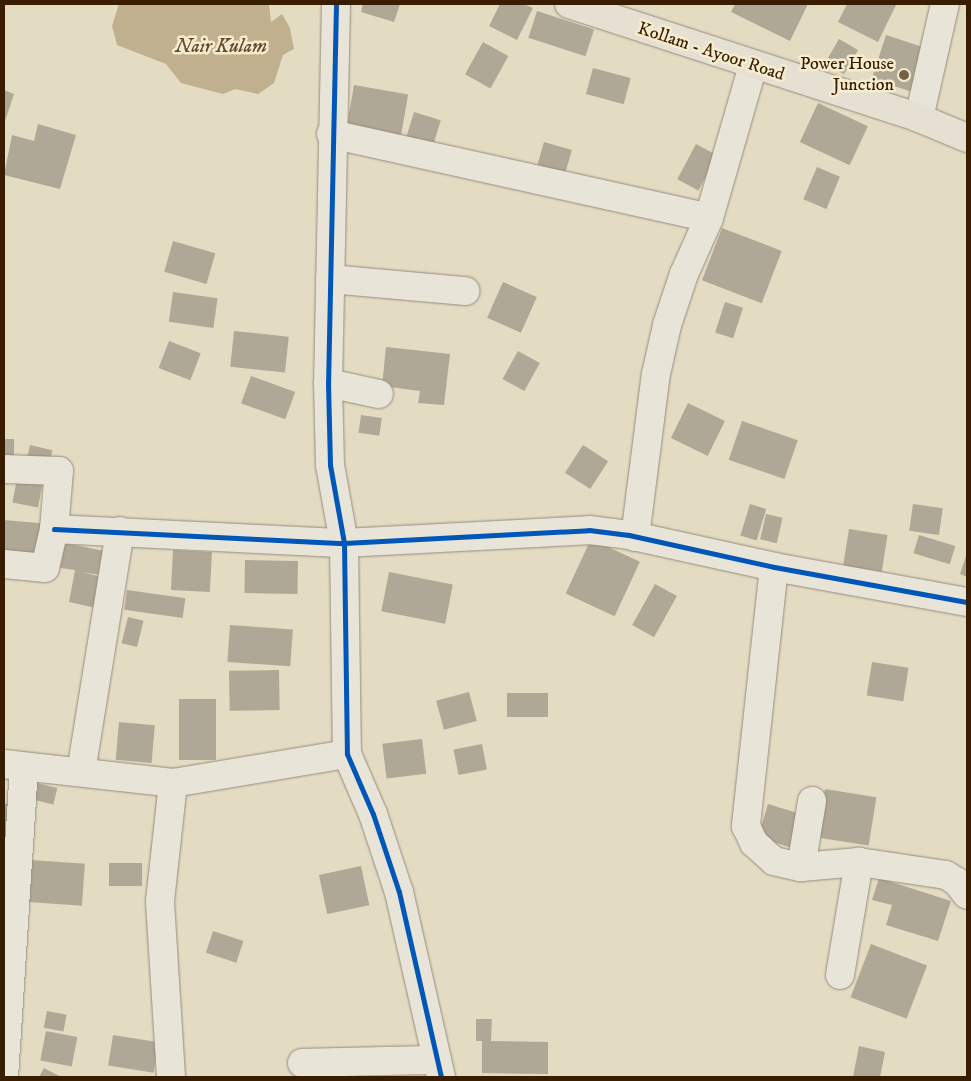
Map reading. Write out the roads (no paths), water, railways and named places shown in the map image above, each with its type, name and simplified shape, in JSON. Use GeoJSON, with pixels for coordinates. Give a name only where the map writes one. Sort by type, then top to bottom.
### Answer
{"type":"FeatureCollection","features":[{"type":"Feature","properties":{"kind":"main road","name":"Kollam - Ayoor Road"},"geometry":{"type":"LineString","coordinates":[[578,5],[754,66],[919,118],[967,138]]}},
{"type":"Feature","properties":{"kind":"street"},"geometry":{"type":"LineString","coordinates":[[302,1062],[439,1069],[399,892],[374,814],[347,754],[344,543],[330,465],[328,383],[331,134],[336,4]]}},
{"type":"Feature","properties":{"kind":"street"},"geometry":{"type":"LineString","coordinates":[[919,118],[945,4]]}},
{"type":"Feature","properties":{"kind":"street"},"geometry":{"type":"LineString","coordinates":[[635,537],[656,374],[667,325],[684,274],[709,218],[754,66]]}},
{"type":"Feature","properties":{"kind":"street"},"geometry":{"type":"LineString","coordinates":[[331,134],[709,218]]}},
{"type":"Feature","properties":{"kind":"street"},"geometry":{"type":"LineString","coordinates":[[330,279],[465,291]]}},
{"type":"Feature","properties":{"kind":"street"},"geometry":{"type":"LineString","coordinates":[[328,383],[379,394]]}},
{"type":"Feature","properties":{"kind":"street"},"geometry":{"type":"LineString","coordinates":[[4,469],[59,471],[54,529],[45,568],[4,564]]}},
{"type":"Feature","properties":{"kind":"street"},"geometry":{"type":"LineString","coordinates":[[54,529],[344,543],[589,530],[635,537],[774,568],[967,602]]}},
{"type":"Feature","properties":{"kind":"street"},"geometry":{"type":"LineString","coordinates":[[81,772],[120,531]]}},
{"type":"Feature","properties":{"kind":"street"},"geometry":{"type":"LineString","coordinates":[[774,568],[746,826],[754,843],[774,860],[802,866],[858,862],[946,875],[957,882],[967,895]]}},
{"type":"Feature","properties":{"kind":"street"},"geometry":{"type":"LineString","coordinates":[[4,1077],[14,766],[173,783],[347,754]]}},
{"type":"Feature","properties":{"kind":"street"},"geometry":{"type":"LineString","coordinates":[[172,1077],[160,900],[173,783]]}},
{"type":"Feature","properties":{"kind":"street"},"geometry":{"type":"LineString","coordinates":[[802,866],[812,801]]}},
{"type":"Feature","properties":{"kind":"street"},"geometry":{"type":"LineString","coordinates":[[840,975],[858,862]]}},
{"type":"Feature","properties":{"kind":"water","name":"Nair Kulam"},"geometry":{"type":"Polygon","coordinates":[[[119,4],[269,4],[271,22],[282,14],[290,28],[294,49],[283,55],[274,83],[258,94],[235,89],[223,94],[181,83],[166,64],[117,45],[112,26],[119,4]]]}},
{"type":"Feature","properties":{"kind":"place","name":"Power House Junction"},"geometry":{"type":"Point","coordinates":[904,75]}}]}
